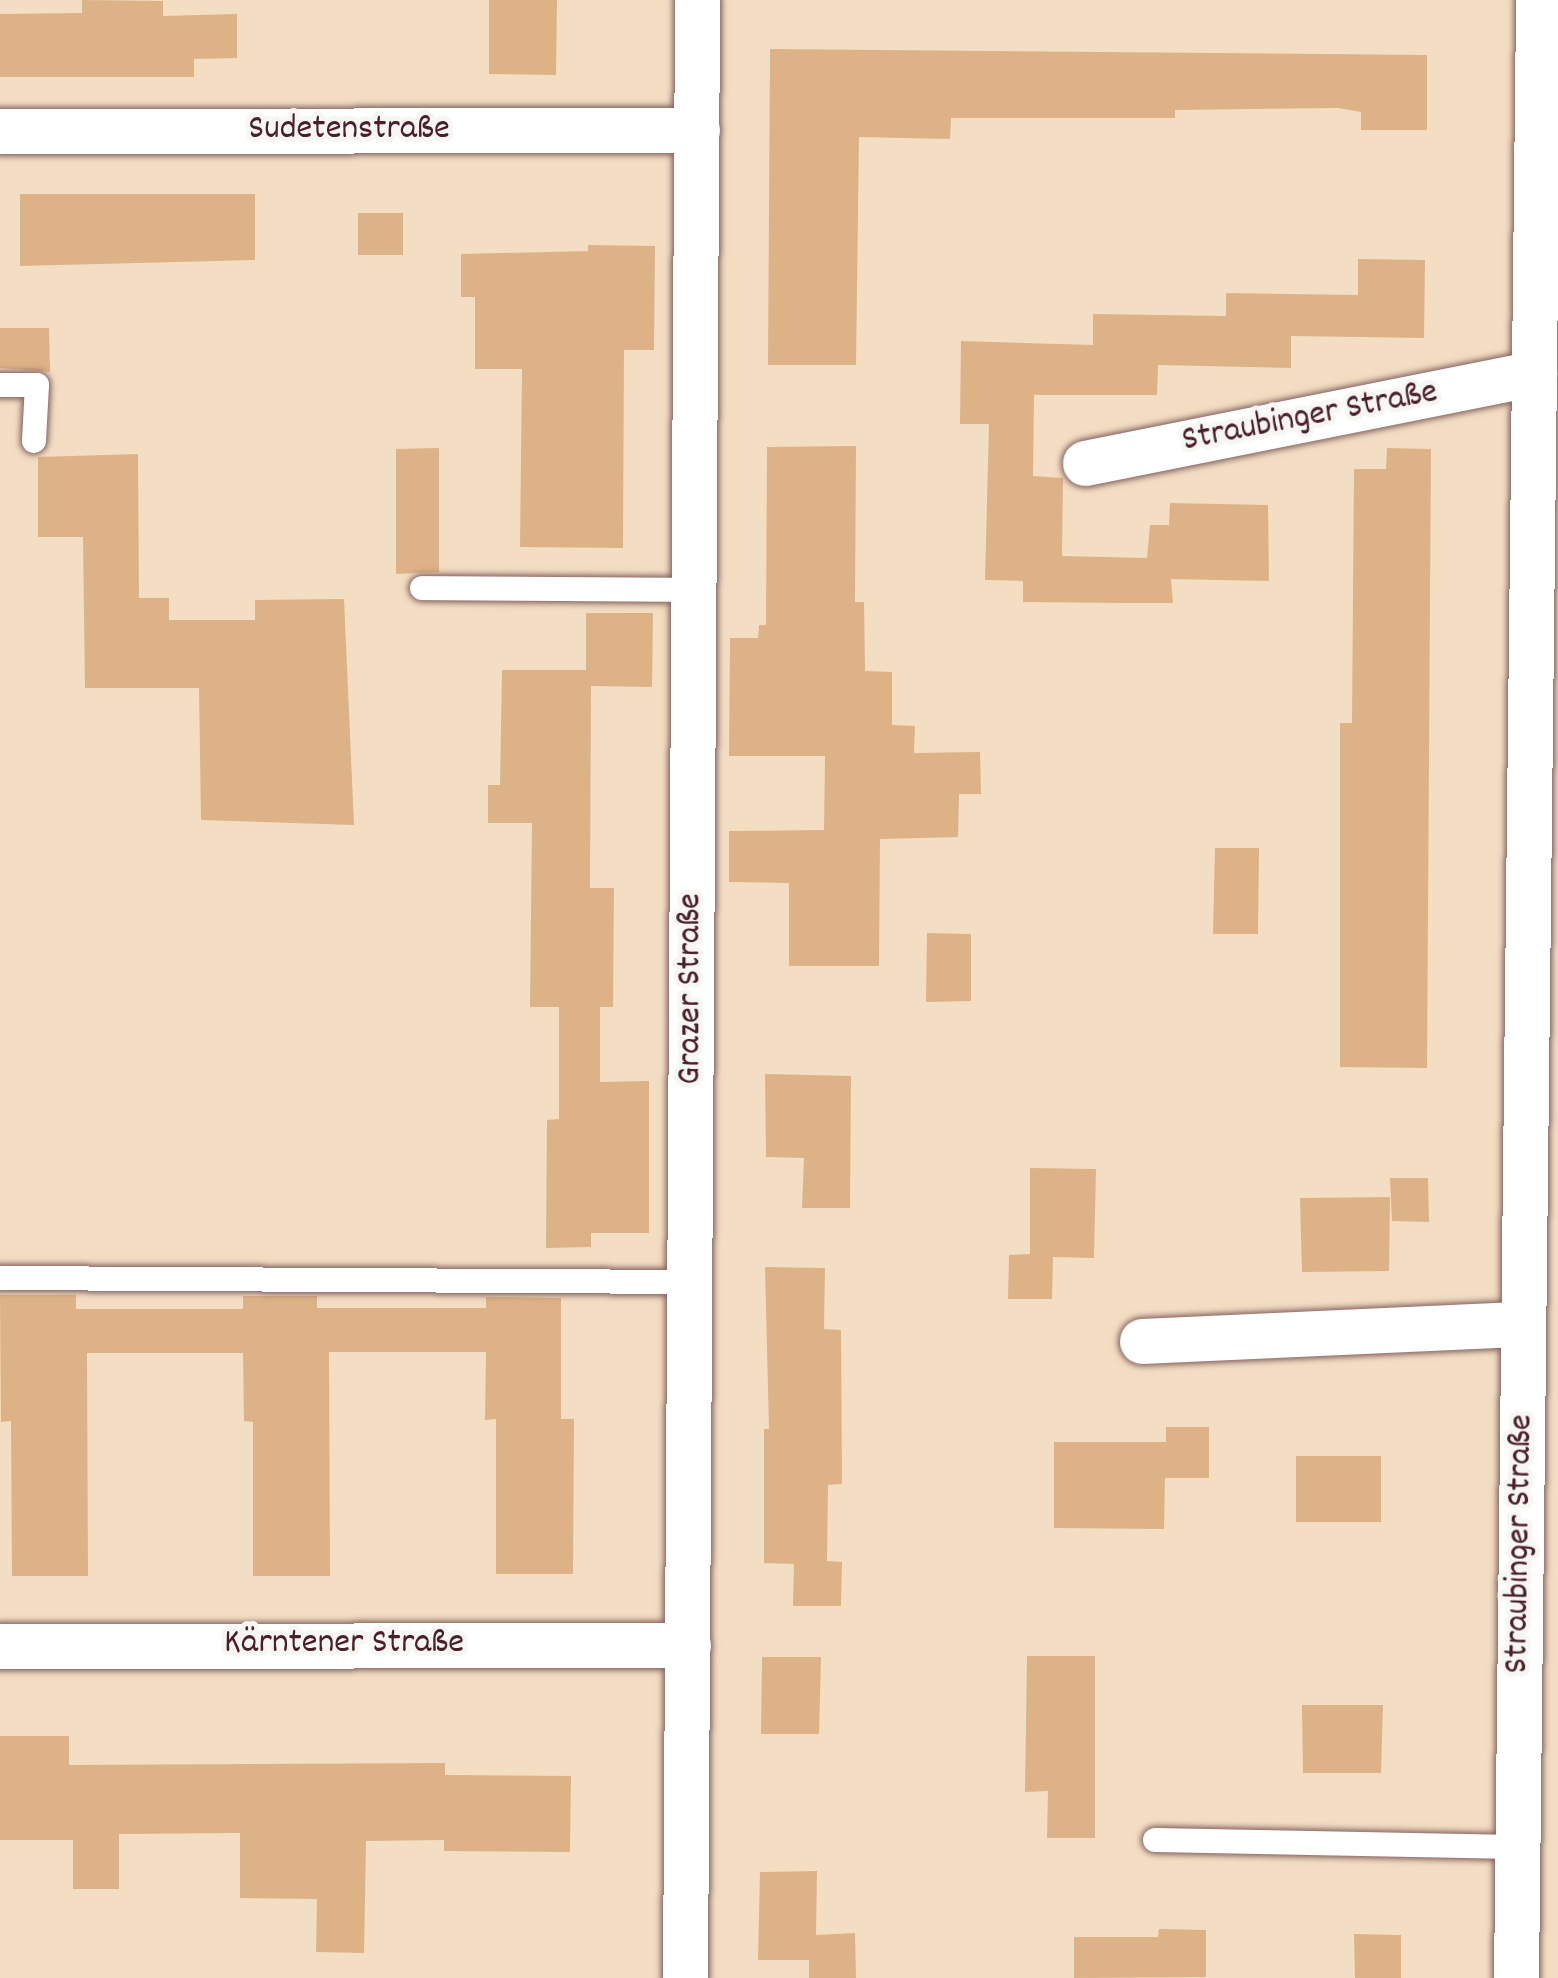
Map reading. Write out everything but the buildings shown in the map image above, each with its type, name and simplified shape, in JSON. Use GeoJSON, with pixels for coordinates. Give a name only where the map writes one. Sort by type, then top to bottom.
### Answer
{"type":"FeatureCollection","features":[{"type":"Feature","properties":{"kind":"street","name":"Grazer Straße"},"geometry":{"type":"LineString","coordinates":[[685,1978],[698,0]]}},
{"type":"Feature","properties":{"kind":"street","name":"Straubinger Straße"},"geometry":{"type":"LineString","coordinates":[[1516,1978],[1517,1847],[1538,1765],[1523,1324],[1541,1239],[1544,685],[1534,373],[1538,0]]}},
{"type":"Feature","properties":{"kind":"street","name":"Sudetenstraße"},"geometry":{"type":"LineString","coordinates":[[0,131],[697,130]]}},
{"type":"Feature","properties":{"kind":"street","name":"Straubinger Straße"},"geometry":{"type":"LineString","coordinates":[[1085,464],[1534,373]]}},
{"type":"Feature","properties":{"kind":"street"},"geometry":{"type":"LineString","coordinates":[[1142,1341],[1523,1324]]}},
{"type":"Feature","properties":{"kind":"street","name":"Kärntener Straße"},"geometry":{"type":"LineString","coordinates":[[0,1646],[688,1645]]}},
{"type":"Feature","properties":{"kind":"lane"},"geometry":{"type":"LineString","coordinates":[[0,385],[37,386],[34,441]]}},
{"type":"Feature","properties":{"kind":"lane"},"geometry":{"type":"LineString","coordinates":[[422,588],[694,590]]}},
{"type":"Feature","properties":{"kind":"lane"},"geometry":{"type":"LineString","coordinates":[[0,1279],[690,1282]]}},
{"type":"Feature","properties":{"kind":"lane"},"geometry":{"type":"LineString","coordinates":[[1156,1840],[1517,1847]]}}]}
